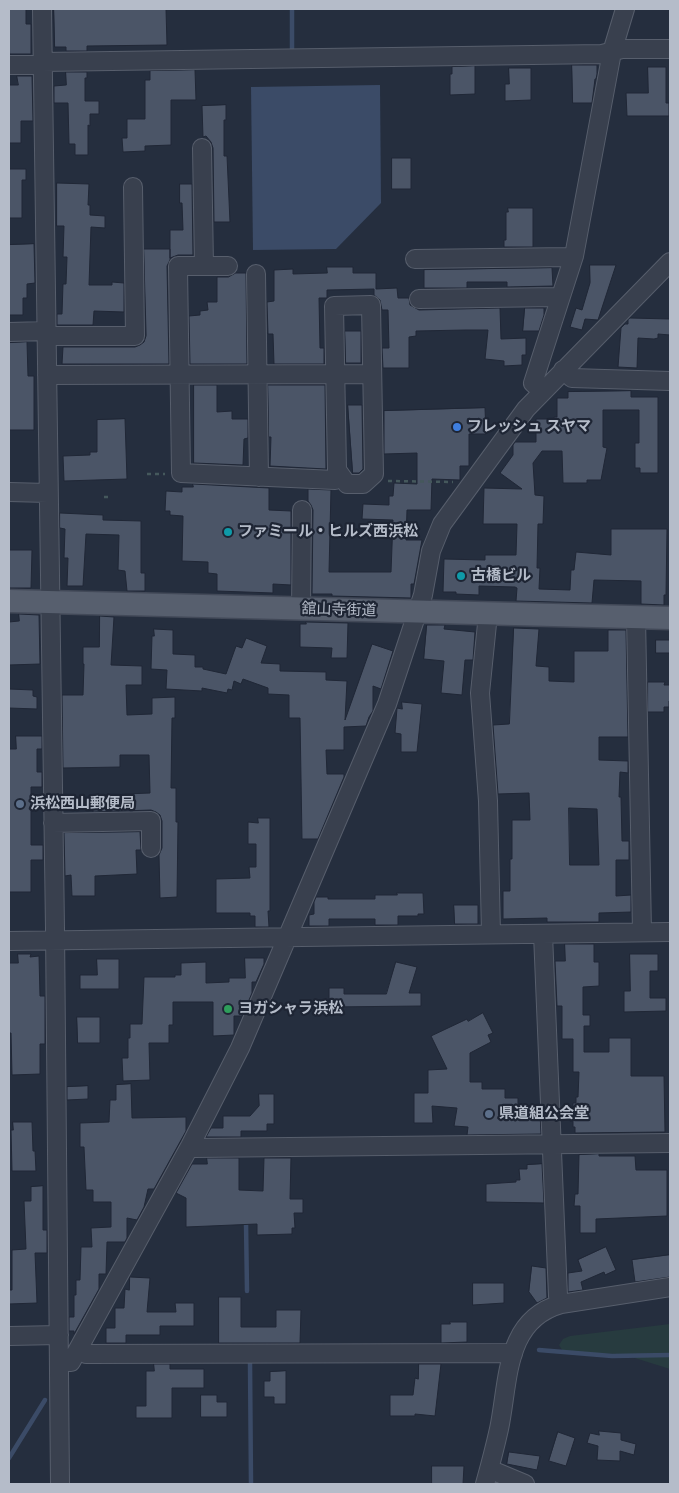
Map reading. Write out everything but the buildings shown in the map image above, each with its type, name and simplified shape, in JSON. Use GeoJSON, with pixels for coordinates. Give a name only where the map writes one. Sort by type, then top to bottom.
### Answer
{"type":"FeatureCollection","features":[{"type":"Feature","properties":{"kind":"main road","name":"舘山寺街道"},"geometry":{"type":"LineString","coordinates":[[9,601],[670,618]]}},
{"type":"Feature","properties":{"kind":"street"},"geometry":{"type":"LineString","coordinates":[[42,9],[55,941],[60,1484]]}},
{"type":"Feature","properties":{"kind":"street"},"geometry":{"type":"LineString","coordinates":[[542,391],[533,383],[573,258],[612,52],[625,9]]}},
{"type":"Feature","properties":{"kind":"street"},"geometry":{"type":"LineString","coordinates":[[9,65],[602,54],[622,49],[670,49]]}},
{"type":"Feature","properties":{"kind":"street"},"geometry":{"type":"LineString","coordinates":[[202,148],[204,266]]}},
{"type":"Feature","properties":{"kind":"street"},"geometry":{"type":"LineString","coordinates":[[9,332],[135,336],[133,187]]}},
{"type":"Feature","properties":{"kind":"street"},"geometry":{"type":"LineString","coordinates":[[415,259],[568,256],[573,258]]}},
{"type":"Feature","properties":{"kind":"street"},"geometry":{"type":"LineString","coordinates":[[59,1362],[71,1362],[78,1350],[190,1146],[240,1048],[383,712],[423,595],[428,565],[436,538],[450,512],[513,424],[542,391],[670,262]]}},
{"type":"Feature","properties":{"kind":"street"},"geometry":{"type":"LineString","coordinates":[[228,266],[178,266],[181,473],[335,480],[341,476]]}},
{"type":"Feature","properties":{"kind":"street"},"geometry":{"type":"LineString","coordinates":[[256,274],[259,476]]}},
{"type":"Feature","properties":{"kind":"street"},"geometry":{"type":"LineString","coordinates":[[419,299],[555,297],[560,299]]}},
{"type":"Feature","properties":{"kind":"street"},"geometry":{"type":"LineString","coordinates":[[371,305],[372,374],[374,474],[363,484],[346,484],[337,470],[334,306],[371,305]]}},
{"type":"Feature","properties":{"kind":"street"},"geometry":{"type":"LineString","coordinates":[[564,370],[572,378],[670,381]]}},
{"type":"Feature","properties":{"kind":"street"},"geometry":{"type":"LineString","coordinates":[[47,375],[372,374]]}},
{"type":"Feature","properties":{"kind":"street"},"geometry":{"type":"LineString","coordinates":[[9,492],[48,493]]}},
{"type":"Feature","properties":{"kind":"street"},"geometry":{"type":"LineString","coordinates":[[301,609],[302,510]]}},
{"type":"Feature","properties":{"kind":"street"},"geometry":{"type":"LineString","coordinates":[[488,614],[480,693],[488,801],[491,934]]}},
{"type":"Feature","properties":{"kind":"street"},"geometry":{"type":"LineString","coordinates":[[636,617],[642,932]]}},
{"type":"Feature","properties":{"kind":"street"},"geometry":{"type":"LineString","coordinates":[[53,823],[151,821],[151,848]]}},
{"type":"Feature","properties":{"kind":"street"},"geometry":{"type":"LineString","coordinates":[[9,941],[670,932]]}},
{"type":"Feature","properties":{"kind":"street"},"geometry":{"type":"LineString","coordinates":[[543,934],[558,1296],[560,1304]]}},
{"type":"Feature","properties":{"kind":"street"},"geometry":{"type":"LineString","coordinates":[[190,1146],[203,1148],[670,1143]]}},
{"type":"Feature","properties":{"kind":"street"},"geometry":{"type":"LineString","coordinates":[[525,1484],[487,1477],[499,1428],[513,1354],[518,1338],[531,1320],[550,1307],[560,1304],[670,1287]]}},
{"type":"Feature","properties":{"kind":"street"},"geometry":{"type":"LineString","coordinates":[[9,1336],[58,1335]]}},
{"type":"Feature","properties":{"kind":"street"},"geometry":{"type":"LineString","coordinates":[[78,1350],[86,1354],[513,1354]]}},
{"type":"Feature","properties":{"kind":"path"},"geometry":{"type":"LineString","coordinates":[[370,477],[374,480],[462,482],[468,487]]}},
{"type":"Feature","properties":{"kind":"green space"},"geometry":{"type":"Polygon","coordinates":[[[670,1324],[670,1369],[622,1354],[564,1353],[559,1345],[563,1339],[570,1336],[670,1324]]]}},
{"type":"Feature","properties":{"kind":"water"},"geometry":{"type":"Polygon","coordinates":[[[380,85],[381,203],[336,249],[253,250],[251,87],[380,85]]]}},
{"type":"Feature","properties":{"kind":"waterway"},"geometry":{"type":"LineString","coordinates":[[292,9],[292,51]]}},
{"type":"Feature","properties":{"kind":"waterway"},"geometry":{"type":"LineString","coordinates":[[246,1222],[247,1291]]}},
{"type":"Feature","properties":{"kind":"waterway"},"geometry":{"type":"LineString","coordinates":[[539,1350],[612,1356],[670,1355]]}},
{"type":"Feature","properties":{"kind":"waterway"},"geometry":{"type":"LineString","coordinates":[[250,1362],[251,1484]]}},
{"type":"Feature","properties":{"kind":"waterway"},"geometry":{"type":"LineString","coordinates":[[9,1458],[45,1400]]}},
{"type":"Feature","properties":{"kind":"place","name":"フレッシュ スヤマ"},"geometry":{"type":"Point","coordinates":[457,427]}},
{"type":"Feature","properties":{"kind":"place","name":"ファミール・ヒルズ西浜松"},"geometry":{"type":"Point","coordinates":[228,532]}},
{"type":"Feature","properties":{"kind":"place","name":"古橋ビル"},"geometry":{"type":"Point","coordinates":[461,576]}},
{"type":"Feature","properties":{"kind":"place","name":"浜松西山郵便局"},"geometry":{"type":"Point","coordinates":[20,804]}},
{"type":"Feature","properties":{"kind":"place","name":"ヨガシャラ浜松"},"geometry":{"type":"Point","coordinates":[228,1009]}},
{"type":"Feature","properties":{"kind":"place","name":"県道組公会堂"},"geometry":{"type":"Point","coordinates":[489,1114]}}]}
